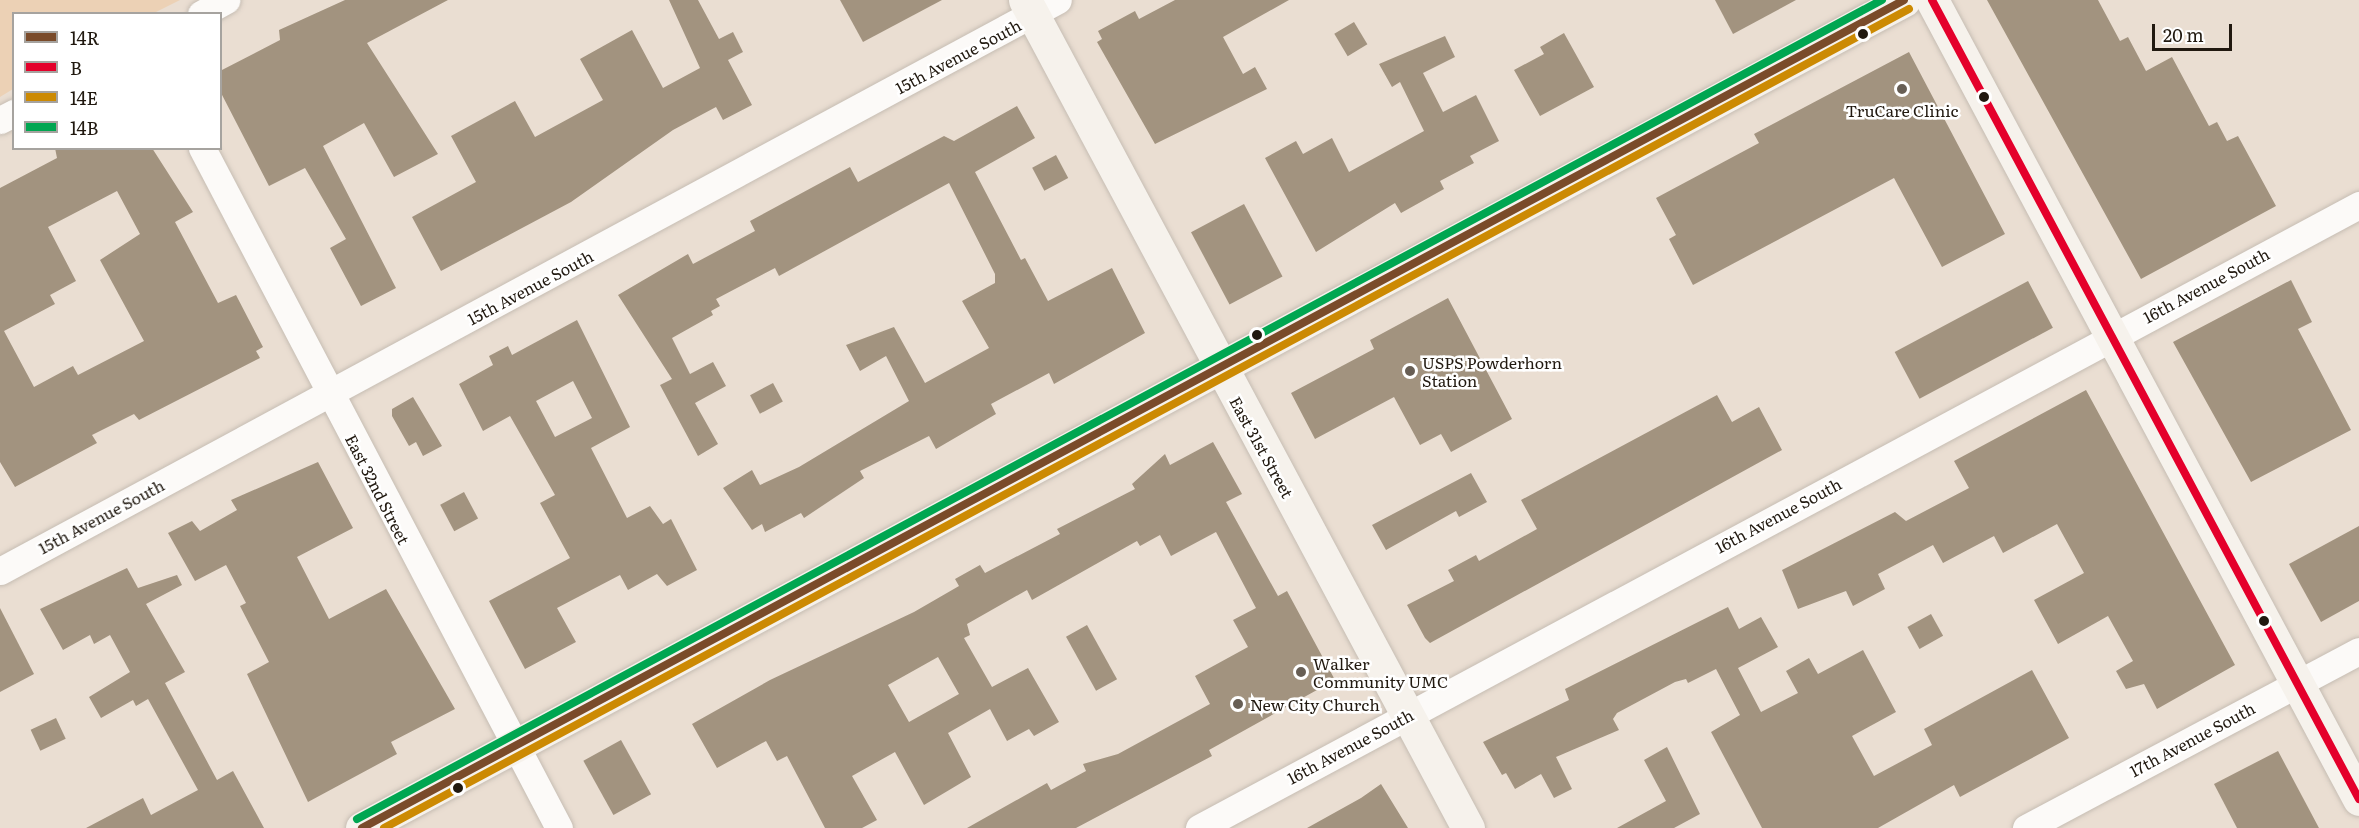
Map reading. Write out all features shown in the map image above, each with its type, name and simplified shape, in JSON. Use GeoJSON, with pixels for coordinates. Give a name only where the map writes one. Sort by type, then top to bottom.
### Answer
{"type":"FeatureCollection","features":[{"type":"Feature","properties":{"kind":"street"},"geometry":{"type":"LineString","coordinates":[[205,12],[226,0]]}},
{"type":"Feature","properties":{"kind":"street"},"geometry":{"type":"LineString","coordinates":[[362,828],[1218,366],[1904,0]]}},
{"type":"Feature","properties":{"kind":"street"},"geometry":{"type":"LineString","coordinates":[[1932,0],[2359,799]]}},
{"type":"Feature","properties":{"kind":"street","name":"East 31st Street"},"geometry":{"type":"LineString","coordinates":[[1039,5],[1218,366],[1409,714],[1468,828]]}},
{"type":"Feature","properties":{"kind":"street","name":"15th Avenue South"},"geometry":{"type":"LineString","coordinates":[[0,571],[1039,5]]}},
{"type":"Feature","properties":{"kind":"street","name":"East 32nd Street"},"geometry":{"type":"LineString","coordinates":[[203,150],[513,747],[559,828]]}},
{"type":"Feature","properties":{"kind":"street","name":"16th Avenue South"},"geometry":{"type":"LineString","coordinates":[[1199,828],[2359,205]]}},
{"type":"Feature","properties":{"kind":"street","name":"17th Avenue South"},"geometry":{"type":"LineString","coordinates":[[2026,828],[2359,651]]}},
{"type":"Feature","properties":{"kind":"shaded area"},"geometry":{"type":"Polygon","coordinates":[[[0,0],[180,0],[156,12],[12,12],[12,90],[0,97],[0,0]]]}},
{"type":"Feature","properties":{"kind":"building"},"geometry":{"type":"Polygon","coordinates":[[[345,0],[448,0],[367,43],[438,154],[394,177],[364,123],[323,146],[396,288],[361,306],[330,248],[346,239],[305,168],[269,186],[222,95],[222,70],[280,40],[279,30],[345,0]]]}},
{"type":"Feature","properties":{"kind":"building"},"geometry":{"type":"Polygon","coordinates":[[[669,0],[698,0],[719,39],[733,32],[743,52],[728,60],[752,105],[723,120],[716,107],[673,130],[571,202],[441,271],[412,217],[476,182],[451,136],[515,101],[535,137],[603,100],[580,59],[632,30],[663,88],[700,68],[669,0]]]}},
{"type":"Feature","properties":{"kind":"building"},"geometry":{"type":"Polygon","coordinates":[[[840,0],[942,0],[863,42],[840,0]]]}},
{"type":"Feature","properties":{"kind":"building"},"geometry":{"type":"Polygon","coordinates":[[[1175,0],[1289,0],[1223,37],[1243,74],[1255,67],[1267,89],[1155,144],[1097,42],[1102,39],[1098,31],[1135,11],[1139,19],[1175,0]]]}},
{"type":"Feature","properties":{"kind":"building"},"geometry":{"type":"Polygon","coordinates":[[[1715,0],[1796,0],[1733,34],[1715,0]]]}},
{"type":"Feature","properties":{"kind":"building"},"geometry":{"type":"Polygon","coordinates":[[[1987,0],[2098,0],[2120,41],[2128,37],[2146,71],[2172,57],[2209,126],[2217,122],[2227,141],[2238,136],[2276,206],[2141,279],[1987,0]]]}},
{"type":"Feature","properties":{"kind":"building"},"geometry":{"type":"Polygon","coordinates":[[[1354,22],[1367,44],[1348,56],[1334,34],[1354,22]]]}},
{"type":"Feature","properties":{"kind":"building"},"geometry":{"type":"Polygon","coordinates":[[[1564,33],[1594,87],[1540,116],[1514,70],[1544,54],[1540,47],[1564,33]]]}},
{"type":"Feature","properties":{"kind":"building"},"geometry":{"type":"Polygon","coordinates":[[[1445,36],[1455,57],[1423,73],[1443,112],[1476,95],[1499,141],[1470,156],[1474,163],[1440,181],[1444,189],[1401,213],[1395,203],[1316,252],[1265,158],[1296,141],[1303,154],[1332,138],[1349,172],[1424,131],[1400,82],[1392,87],[1379,64],[1445,36]]]}},
{"type":"Feature","properties":{"kind":"building"},"geometry":{"type":"Polygon","coordinates":[[[1909,52],[2005,234],[1942,267],[1894,178],[1693,285],[1669,239],[1676,235],[1656,198],[1759,143],[1754,134],[1909,52]]]}},
{"type":"Feature","properties":{"kind":"building"},"geometry":{"type":"Polygon","coordinates":[[[1017,106],[1035,138],[975,172],[1021,260],[1025,258],[1048,301],[1112,268],[1145,333],[1054,384],[1049,373],[991,404],[996,414],[936,449],[929,436],[860,471],[864,478],[804,518],[801,513],[765,532],[762,524],[752,530],[723,488],[752,470],[760,485],[799,467],[909,401],[886,356],[860,371],[846,345],[894,327],[925,383],[989,348],[962,301],[995,283],[995,274],[949,183],[779,276],[775,268],[716,299],[720,306],[711,311],[713,315],[672,338],[690,374],[713,362],[726,386],[695,403],[718,444],[698,456],[660,385],[672,379],[618,295],[688,254],[693,264],[755,231],[750,221],[850,167],[858,182],[944,136],[954,141],[1017,106]]]}},
{"type":"Feature","properties":{"kind":"building"},"geometry":{"type":"Polygon","coordinates":[[[55,150],[153,150],[193,212],[175,222],[218,303],[236,295],[263,347],[256,351],[260,358],[139,420],[134,414],[92,435],[97,443],[15,487],[0,462],[0,188],[57,158],[55,150]],[[117,191],[48,227],[76,281],[50,295],[55,304],[4,331],[34,387],[73,366],[78,375],[144,341],[100,260],[140,234],[117,191]]]}},
{"type":"Feature","properties":{"kind":"building"},"geometry":{"type":"Polygon","coordinates":[[[1056,155],[1068,178],[1044,191],[1032,168],[1056,155]]]}},
{"type":"Feature","properties":{"kind":"building"},"geometry":{"type":"Polygon","coordinates":[[[1244,204],[1282,276],[1230,305],[1191,232],[1244,204]]]}},
{"type":"Feature","properties":{"kind":"building"},"geometry":{"type":"Polygon","coordinates":[[[2291,280],[2312,322],[2298,329],[2351,430],[2251,482],[2173,342],[2291,280]]]}},
{"type":"Feature","properties":{"kind":"building"},"geometry":{"type":"Polygon","coordinates":[[[2028,281],[2053,328],[1920,399],[1895,352],[2028,281]]]}},
{"type":"Feature","properties":{"kind":"building","name":"USPS Powderhorn Station"},"geometry":{"type":"Polygon","coordinates":[[[1448,298],[1512,419],[1451,452],[1441,434],[1420,445],[1394,397],[1315,439],[1291,393],[1374,349],[1370,340],[1448,298]]]}},
{"type":"Feature","properties":{"kind":"building"},"geometry":{"type":"Polygon","coordinates":[[[577,320],[630,427],[591,448],[627,518],[650,506],[663,524],[671,519],[697,570],[667,586],[657,574],[628,590],[620,575],[557,608],[576,642],[525,669],[489,601],[570,558],[540,503],[555,495],[510,416],[483,431],[459,384],[493,365],[489,356],[508,346],[512,355],[577,320]],[[573,381],[536,401],[555,437],[592,418],[573,381]]]}},
{"type":"Feature","properties":{"kind":"building"},"geometry":{"type":"Polygon","coordinates":[[[773,383],[783,402],[760,414],[750,395],[773,383]]]}},
{"type":"Feature","properties":{"kind":"building"},"geometry":{"type":"Polygon","coordinates":[[[2086,390],[2235,665],[2157,709],[2144,684],[2126,689],[2116,671],[2133,661],[2108,616],[2058,644],[2034,600],[2084,573],[2057,524],[2003,553],[1994,536],[1943,563],[1933,545],[1878,574],[1885,589],[1853,606],[1846,591],[1798,609],[1782,570],[1895,512],[1906,521],[1969,488],[1954,461],[2086,390]]]}},
{"type":"Feature","properties":{"kind":"building"},"geometry":{"type":"Polygon","coordinates":[[[1717,395],[1732,422],[1759,407],[1782,450],[1430,643],[1425,638],[1407,605],[1454,581],[1448,570],[1476,555],[1479,561],[1537,529],[1521,500],[1717,395]]]}},
{"type":"Feature","properties":{"kind":"building"},"geometry":{"type":"Polygon","coordinates":[[[413,397],[442,446],[423,456],[416,442],[409,446],[392,416],[392,409],[413,397]]]}},
{"type":"Feature","properties":{"kind":"building"},"geometry":{"type":"Polygon","coordinates":[[[1213,442],[1242,494],[1226,502],[1278,596],[1287,591],[1335,680],[1209,750],[1212,756],[1076,828],[967,828],[1047,783],[1051,790],[1086,771],[1083,764],[1118,754],[1210,704],[1195,676],[1248,647],[1233,620],[1256,608],[1216,532],[1171,556],[1160,535],[1140,546],[1137,541],[1032,600],[1027,590],[967,624],[970,635],[964,638],[992,687],[1028,668],[1059,722],[1034,736],[1029,729],[1007,741],[990,709],[948,733],[971,777],[924,805],[895,752],[852,776],[877,820],[862,828],[825,828],[787,756],[777,761],[766,741],[717,768],[692,724],[770,680],[914,612],[959,586],[955,579],[980,565],[985,573],[1060,534],[1057,529],[1135,489],[1132,484],[1165,454],[1170,465],[1213,442]],[[938,657],[888,685],[909,722],[959,694],[938,657]]]}},
{"type":"Feature","properties":{"kind":"building"},"geometry":{"type":"Polygon","coordinates":[[[318,462],[353,528],[297,557],[329,619],[386,589],[455,709],[391,742],[397,754],[308,802],[247,674],[269,662],[240,606],[246,603],[226,565],[195,581],[168,533],[192,521],[200,531],[237,510],[231,500],[318,462]]]}},
{"type":"Feature","properties":{"kind":"building"},"geometry":{"type":"Polygon","coordinates":[[[1471,473],[1487,502],[1459,517],[1456,511],[1386,550],[1372,525],[1471,473]]]}},
{"type":"Feature","properties":{"kind":"building"},"geometry":{"type":"Polygon","coordinates":[[[464,492],[478,518],[454,531],[440,505],[464,492]]]}},
{"type":"Feature","properties":{"kind":"building"},"geometry":{"type":"Polygon","coordinates":[[[2359,526],[2359,601],[2321,622],[2289,564],[2359,526]]]}},
{"type":"Feature","properties":{"kind":"building"},"geometry":{"type":"Polygon","coordinates":[[[127,568],[138,588],[177,575],[182,585],[146,604],[185,672],[165,683],[217,780],[233,771],[264,828],[86,828],[143,798],[151,815],[198,790],[148,699],[136,706],[133,700],[101,718],[89,697],[130,672],[110,635],[94,644],[90,635],[63,650],[40,609],[127,568]]]}},
{"type":"Feature","properties":{"kind":"building"},"geometry":{"type":"Polygon","coordinates":[[[1728,607],[1739,629],[1761,617],[1778,647],[1738,668],[1761,712],[1798,693],[1786,671],[1809,658],[1818,674],[1863,650],[1896,712],[1852,736],[1874,776],[1932,745],[1924,729],[2032,670],[2069,738],[1960,797],[1954,785],[1878,828],[1762,828],[1711,732],[1740,715],[1716,669],[1688,683],[1686,679],[1675,682],[1617,713],[1613,719],[1619,730],[1556,757],[1572,789],[1554,798],[1541,774],[1515,789],[1506,773],[1502,775],[1483,742],[1569,700],[1565,689],[1728,607]]]}},
{"type":"Feature","properties":{"kind":"building"},"geometry":{"type":"Polygon","coordinates":[[[0,608],[34,674],[0,692],[0,608]]]}},
{"type":"Feature","properties":{"kind":"building"},"geometry":{"type":"Polygon","coordinates":[[[1931,614],[1943,636],[1920,649],[1907,627],[1931,614]]]}},
{"type":"Feature","properties":{"kind":"building"},"geometry":{"type":"Polygon","coordinates":[[[1087,625],[1117,679],[1096,691],[1066,637],[1087,625]]]}},
{"type":"Feature","properties":{"kind":"building"},"geometry":{"type":"Polygon","coordinates":[[[56,718],[66,739],[40,751],[31,730],[56,718]]]}},
{"type":"Feature","properties":{"kind":"building"},"geometry":{"type":"Polygon","coordinates":[[[621,740],[651,794],[613,815],[583,761],[621,740]]]}},
{"type":"Feature","properties":{"kind":"building"},"geometry":{"type":"Polygon","coordinates":[[[1667,747],[1700,814],[1674,828],[1617,828],[1666,801],[1644,760],[1667,747]]]}},
{"type":"Feature","properties":{"kind":"building"},"geometry":{"type":"Polygon","coordinates":[[[2278,751],[2319,828],[2237,828],[2214,784],[2278,751]]]}},
{"type":"Feature","properties":{"kind":"building"},"geometry":{"type":"Polygon","coordinates":[[[1381,784],[1408,828],[1307,828],[1361,798],[1381,784]]]}},
{"type":"Feature","properties":{"kind":"transit line","name":"14B"},"geometry":{"type":"LineString","coordinates":[[357,819],[1882,0]]}},
{"type":"Feature","properties":{"kind":"transit line","name":"14R"},"geometry":{"type":"LineString","coordinates":[[362,828],[1904,0]]}},
{"type":"Feature","properties":{"kind":"transit line","name":"B"},"geometry":{"type":"LineString","coordinates":[[1932,0],[2359,799]]}},
{"type":"Feature","properties":{"kind":"transit line","name":"14E"},"geometry":{"type":"LineString","coordinates":[[384,828],[1909,9]]}},
{"type":"Feature","properties":{"kind":"place","name":"TruCare Clinic"},"geometry":{"type":"Point","coordinates":[1902,89]}},
{"type":"Feature","properties":{"kind":"place","name":"USPS Powderhorn Station"},"geometry":{"type":"Point","coordinates":[1410,371]}},
{"type":"Feature","properties":{"kind":"place","name":"Walker Community UMC"},"geometry":{"type":"Point","coordinates":[1301,672]}},
{"type":"Feature","properties":{"kind":"place","name":"New City Church"},"geometry":{"type":"Point","coordinates":[1238,704]}}]}
